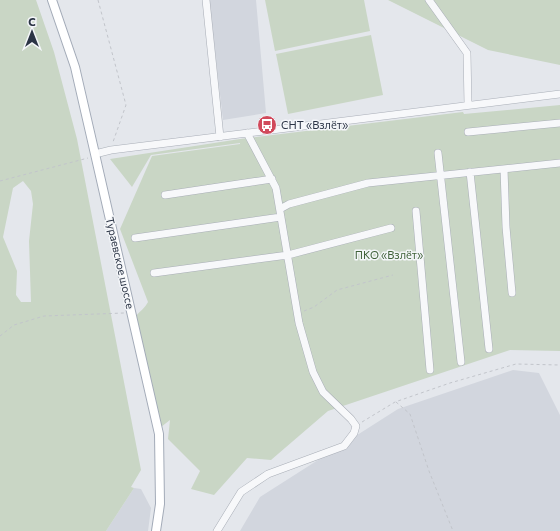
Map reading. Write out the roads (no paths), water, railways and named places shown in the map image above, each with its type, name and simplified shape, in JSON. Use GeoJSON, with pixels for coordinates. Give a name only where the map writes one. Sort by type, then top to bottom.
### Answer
{"type":"FeatureCollection","features":[{"type":"Feature","properties":{"kind":"main road","name":"Тураевское шоссе"},"geometry":{"type":"LineString","coordinates":[[52,0],[74,67],[96,154],[159,434],[160,504],[156,531]]}},
{"type":"Feature","properties":{"kind":"street"},"geometry":{"type":"LineString","coordinates":[[206,0],[220,137]]}},
{"type":"Feature","properties":{"kind":"street"},"geometry":{"type":"LineString","coordinates":[[429,0],[467,53],[468,105]]}},
{"type":"Feature","properties":{"kind":"street"},"geometry":{"type":"LineString","coordinates":[[96,154],[110,150],[560,94]]}},
{"type":"Feature","properties":{"kind":"street"},"geometry":{"type":"LineString","coordinates":[[468,132],[560,123]]}},
{"type":"Feature","properties":{"kind":"street"},"geometry":{"type":"LineString","coordinates":[[217,531],[241,492],[268,474],[344,446],[354,433],[356,426],[352,419],[323,392],[313,372],[299,323],[276,188],[247,133]]}},
{"type":"Feature","properties":{"kind":"street"},"geometry":{"type":"LineString","coordinates":[[438,154],[461,362]]}},
{"type":"Feature","properties":{"kind":"street"},"geometry":{"type":"LineString","coordinates":[[280,209],[289,204],[368,184],[560,163]]}},
{"type":"Feature","properties":{"kind":"street"},"geometry":{"type":"LineString","coordinates":[[504,169],[506,227],[512,293]]}},
{"type":"Feature","properties":{"kind":"street"},"geometry":{"type":"LineString","coordinates":[[470,172],[489,349]]}},
{"type":"Feature","properties":{"kind":"street"},"geometry":{"type":"LineString","coordinates":[[165,195],[272,179]]}},
{"type":"Feature","properties":{"kind":"street"},"geometry":{"type":"LineString","coordinates":[[416,211],[430,370]]}},
{"type":"Feature","properties":{"kind":"street"},"geometry":{"type":"LineString","coordinates":[[135,238],[281,217]]}},
{"type":"Feature","properties":{"kind":"street"},"geometry":{"type":"LineString","coordinates":[[154,273],[288,254],[391,228]]}},
{"type":"Feature","properties":{"kind":"place","name":"СНТ «Взлёт»"},"geometry":{"type":"Point","coordinates":[267,125]}},
{"type":"Feature","properties":{"kind":"park label","name":"ПКО «Взлёт»"},"geometry":{"type":"Point","coordinates":[389,255]}}]}
